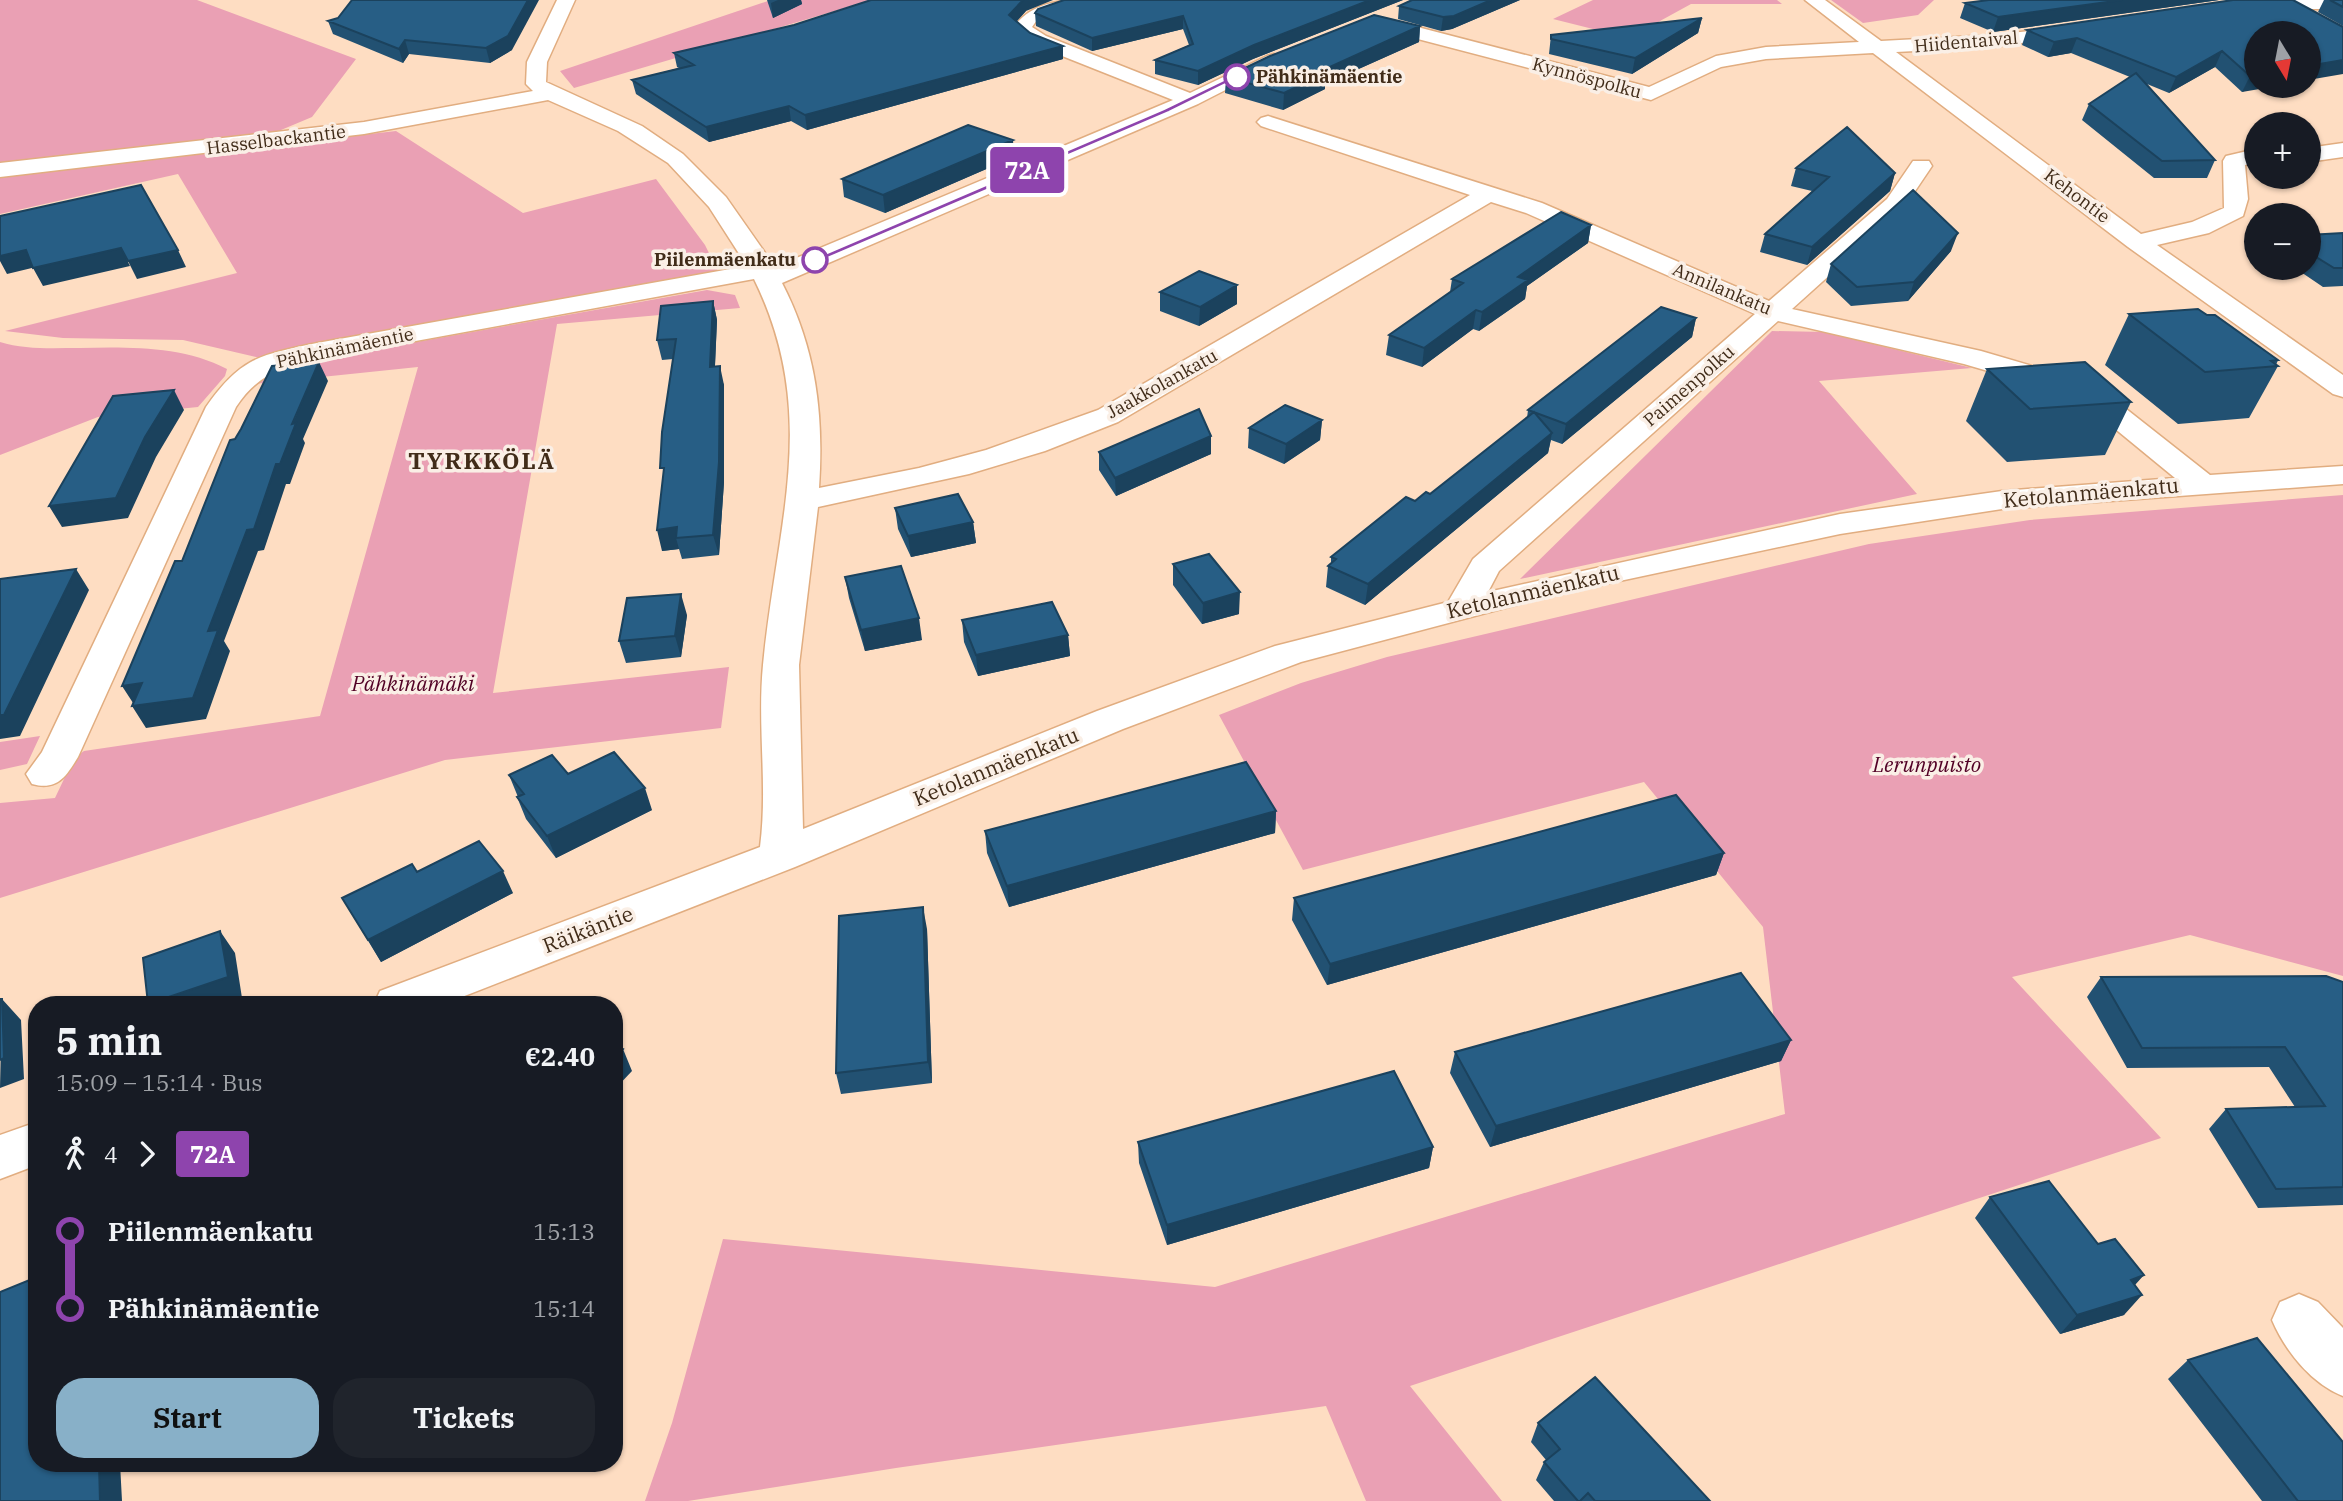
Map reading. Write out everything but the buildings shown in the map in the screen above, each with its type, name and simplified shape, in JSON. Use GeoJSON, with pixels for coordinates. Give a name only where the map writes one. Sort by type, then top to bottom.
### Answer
{"type":"FeatureCollection","features":[{"type":"Feature","properties":{"kind":"street"},"geometry":{"type":"LineString","coordinates":[[566,0],[537,62],[536,84],[549,94],[621,124],[670,154],[717,203],[766,274],[797,359],[804,390],[802,500],[780,668],[786,821],[780,856]]}},
{"type":"Feature","properties":{"kind":"street"},"geometry":{"type":"LineString","coordinates":[[1076,0],[1031,16],[1022,28],[1039,40],[1191,100]]}},
{"type":"Feature","properties":{"kind":"street","name":"Kehontie"},"geometry":{"type":"LineString","coordinates":[[1814,0],[2137,242],[2343,388]]}},
{"type":"Feature","properties":{"kind":"street"},"geometry":{"type":"LineString","coordinates":[[2234,6],[2259,1],[2343,4]]}},
{"type":"Feature","properties":{"kind":"street"},"geometry":{"type":"LineString","coordinates":[[2281,3],[2324,24]]}},
{"type":"Feature","properties":{"kind":"street"},"geometry":{"type":"LineString","coordinates":[[1354,29],[1413,5]]}},
{"type":"Feature","properties":{"kind":"street","name":"Kynnöspolku"},"geometry":{"type":"LineString","coordinates":[[1375,22],[1651,94],[1716,62],[1746,56],[1827,48],[1880,48]]}},
{"type":"Feature","properties":{"kind":"street","name":"Hiidentaival"},"geometry":{"type":"LineString","coordinates":[[1880,48],[1993,41],[2100,26]]}},
{"type":"Feature","properties":{"kind":"street","name":"Pähkinämäentie"},"geometry":{"type":"LineString","coordinates":[[46,774],[59,757],[221,407],[244,374],[257,367],[317,351],[766,274],[1191,100],[1297,51]]}},
{"type":"Feature","properties":{"kind":"street","name":"Hasselbackantie"},"geometry":{"type":"LineString","coordinates":[[0,170],[364,128],[549,94]]}},
{"type":"Feature","properties":{"kind":"street","name":"Annilankatu"},"geometry":{"type":"LineString","coordinates":[[1268,122],[1490,192],[1581,228],[1772,313],[1971,357],[2073,387],[2101,403],[2201,484]]}},
{"type":"Feature","properties":{"kind":"street"},"geometry":{"type":"LineString","coordinates":[[2321,153],[2343,150]]}},
{"type":"Feature","properties":{"kind":"street"},"geometry":{"type":"LineString","coordinates":[[2137,242],[2211,224],[2235,211],[2234,161],[2244,159]]}},
{"type":"Feature","properties":{"kind":"street","name":"Paimenpolku"},"geometry":{"type":"LineString","coordinates":[[1462,608],[1485,566],[1895,204],[1921,166]]}},
{"type":"Feature","properties":{"kind":"street","name":"Jaakkolankatu"},"geometry":{"type":"LineString","coordinates":[[802,500],[897,482],[984,459],[1062,436],[1108,416],[1490,192]]}},
{"type":"Feature","properties":{"kind":"street","name":"Ketolanmäenkatu"},"geometry":{"type":"LineString","coordinates":[[780,856],[1110,720],[1288,654],[1550,586],[1840,524],[1994,500],[2336,472]]}},
{"type":"Feature","properties":{"kind":"street","name":"Räikäntie"},"geometry":{"type":"LineString","coordinates":[[417,996],[780,856]]}},
{"type":"Feature","properties":{"kind":"street"},"geometry":{"type":"LineString","coordinates":[[0,1157],[28,1146]]}},
{"type":"Feature","properties":{"kind":"street"},"geometry":{"type":"LineString","coordinates":[[2299,1320],[2343,1369]]}},
{"type":"Feature","properties":{"kind":"green space"},"geometry":{"type":"Polygon","coordinates":[[[0,0],[197,0],[356,59],[312,117],[262,138],[0,165],[0,0]]]}},
{"type":"Feature","properties":{"kind":"green space"},"geometry":{"type":"Polygon","coordinates":[[[771,0],[872,0],[574,88],[560,71],[771,0]]]}},
{"type":"Feature","properties":{"kind":"green space"},"geometry":{"type":"Polygon","coordinates":[[[1593,0],[1777,0],[1782,4],[1691,4],[1629,38],[1553,19],[1593,0]]]}},
{"type":"Feature","properties":{"kind":"green space"},"geometry":{"type":"Polygon","coordinates":[[[1831,0],[1934,0],[1918,15],[1863,23],[1831,0]]]}},
{"type":"Feature","properties":{"kind":"green space"},"geometry":{"type":"Polygon","coordinates":[[[396,131],[523,213],[656,179],[705,245],[719,273],[260,358],[183,340],[63,338],[5,331],[237,273],[178,174],[0,214],[0,176],[396,131]]]}},
{"type":"Feature","properties":{"kind":"green space","name":"Pähkinämäki"},"geometry":{"type":"Polygon","coordinates":[[[707,290],[735,295],[740,308],[557,324],[493,693],[729,667],[721,728],[445,760],[0,898],[0,803],[55,798],[74,758],[84,751],[320,716],[418,367],[254,384],[289,368],[405,344],[707,290]]]}},
{"type":"Feature","properties":{"kind":"green space"},"geometry":{"type":"Polygon","coordinates":[[[1772,331],[1824,332],[1972,368],[1819,381],[1917,494],[1520,579],[1772,331]]]}},
{"type":"Feature","properties":{"kind":"green space"},"geometry":{"type":"Polygon","coordinates":[[[0,342],[40,348],[117,348],[174,352],[210,361],[227,369],[225,376],[198,407],[98,417],[0,455],[0,342]]]}},
{"type":"Feature","properties":{"kind":"green space","name":"Lerunpuisto"},"geometry":{"type":"Polygon","coordinates":[[[2343,495],[2343,976],[2190,935],[2012,977],[2161,1138],[1410,1386],[1502,1501],[1366,1501],[1326,1406],[688,1501],[645,1501],[672,1423],[723,1239],[1215,1287],[1785,1114],[1763,927],[1644,782],[1303,870],[1219,715],[1301,683],[1387,657],[1869,544],[2030,520],[2343,495]]]}},
{"type":"Feature","properties":{"kind":"green space"},"geometry":{"type":"Polygon","coordinates":[[[40,736],[27,764],[0,770],[0,742],[40,736]]]}},
{"type":"Feature","properties":{"kind":"bus line","name":"72A"},"geometry":{"type":"LineString","coordinates":[[815,260],[1201,95],[1237,77]]}},
{"type":"Feature","properties":{"kind":"place","name":"Pähkinämäentie"},"geometry":{"type":"Point","coordinates":[1237,77]}},
{"type":"Feature","properties":{"kind":"place","name":"Piilenmäenkatu"},"geometry":{"type":"Point","coordinates":[815,260]}},
{"type":"Feature","properties":{"kind":"district","name":"TYRKKÖLÄ"},"geometry":{"type":"Point","coordinates":[482,461]}}]}
